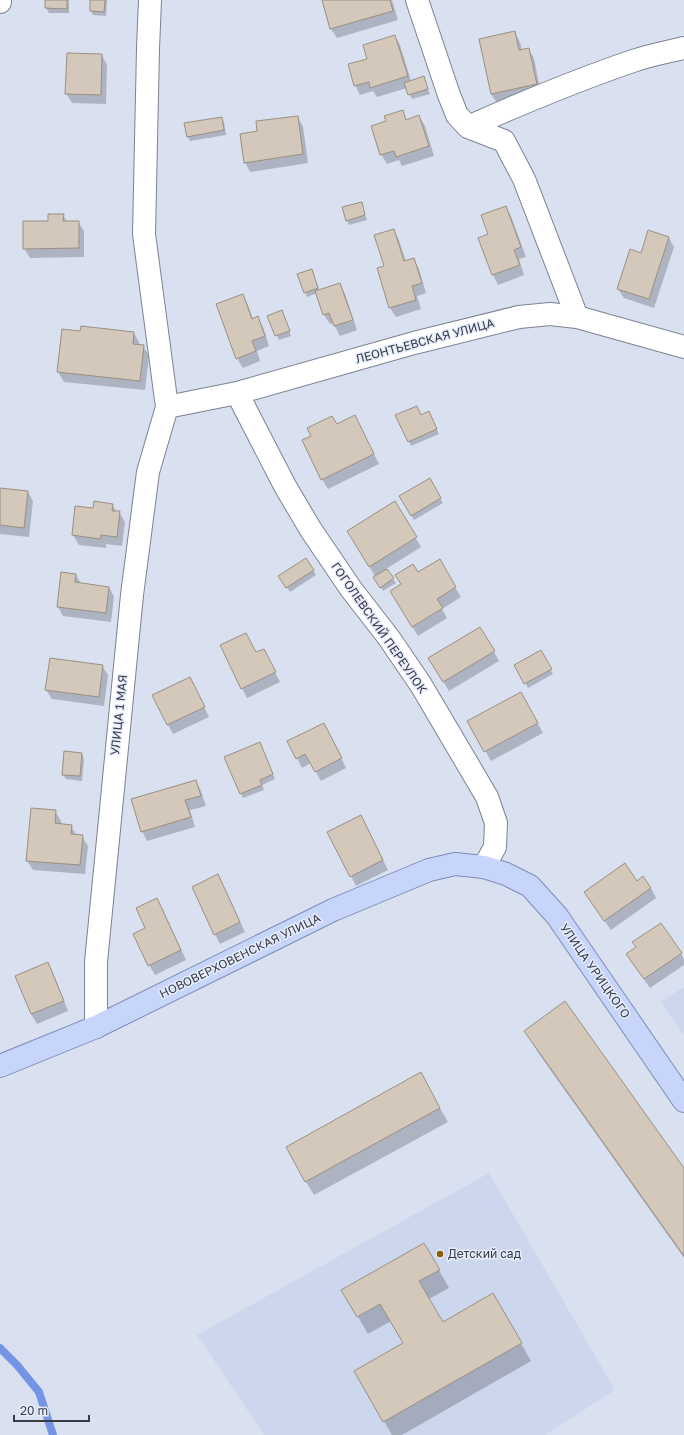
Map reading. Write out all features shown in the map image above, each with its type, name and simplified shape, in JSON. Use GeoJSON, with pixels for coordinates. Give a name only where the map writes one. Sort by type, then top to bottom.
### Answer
{"type":"FeatureCollection","features":[{"type":"Feature","properties":{"kind":"main road","name":"НОВОВЕРХОВЕНСКАЯ УЛИЦА"},"geometry":{"type":"LineString","coordinates":[[0,1066],[96,1027],[355,900],[429,870],[455,864],[484,867]]}},
{"type":"Feature","properties":{"kind":"main road","name":"УЛИЦА УРИЦКОГО"},"geometry":{"type":"LineString","coordinates":[[484,867],[506,874],[530,886],[557,916],[684,1101]]}},
{"type":"Feature","properties":{"kind":"street"},"geometry":{"type":"LineString","coordinates":[[150,0],[144,234],[167,407]]}},
{"type":"Feature","properties":{"kind":"street"},"geometry":{"type":"LineString","coordinates":[[417,0],[456,115],[468,127],[504,141],[524,179],[576,317]]}},
{"type":"Feature","properties":{"kind":"street"},"geometry":{"type":"LineString","coordinates":[[468,127],[528,100],[621,65],[684,48]]}},
{"type":"Feature","properties":{"kind":"street","name":"ЛЕОНТЬЕВСКАЯ УЛИЦА"},"geometry":{"type":"LineString","coordinates":[[167,407],[237,393],[414,343],[519,317],[550,314],[576,317],[684,347]]}},
{"type":"Feature","properties":{"kind":"street","name":"ГОГОЛЕВСКИЙ ПЕРЕУЛОК"},"geometry":{"type":"LineString","coordinates":[[237,393],[285,486],[311,530],[351,589],[389,638],[421,685],[486,797],[496,823],[495,847],[484,867]]}},
{"type":"Feature","properties":{"kind":"street","name":"УЛИЦА 1 МАЯ"},"geometry":{"type":"LineString","coordinates":[[96,1027],[96,962],[114,766],[132,595],[148,472],[167,407]]}},
{"type":"Feature","properties":{"kind":"shaded area"},"geometry":{"type":"Polygon","coordinates":[[[684,987],[684,1035],[661,1002],[684,987]]]}},
{"type":"Feature","properties":{"kind":"shaded area","name":"Детский сад"},"geometry":{"type":"Polygon","coordinates":[[[489,1173],[615,1390],[545,1435],[264,1435],[197,1335],[489,1173]]]}},
{"type":"Feature","properties":{"kind":"building"},"geometry":{"type":"Polygon","coordinates":[[[45,0],[67,0],[67,9],[45,8],[45,0]]]}},
{"type":"Feature","properties":{"kind":"building"},"geometry":{"type":"Polygon","coordinates":[[[90,0],[105,0],[104,12],[90,11],[90,0]]]}},
{"type":"Feature","properties":{"kind":"building"},"geometry":{"type":"Polygon","coordinates":[[[322,0],[390,0],[393,11],[330,29],[322,0]]]}},
{"type":"Feature","properties":{"kind":"building"},"geometry":{"type":"Polygon","coordinates":[[[515,31],[519,50],[529,48],[537,84],[491,94],[479,39],[515,31]]]}},
{"type":"Feature","properties":{"kind":"building"},"geometry":{"type":"Polygon","coordinates":[[[395,35],[408,76],[370,88],[369,82],[354,86],[348,64],[367,59],[363,45],[395,35]]]}},
{"type":"Feature","properties":{"kind":"building"},"geometry":{"type":"Polygon","coordinates":[[[67,53],[102,54],[101,95],[65,94],[67,53]]]}},
{"type":"Feature","properties":{"kind":"building"},"geometry":{"type":"Polygon","coordinates":[[[424,76],[428,89],[408,95],[404,83],[424,76]]]}},
{"type":"Feature","properties":{"kind":"building"},"geometry":{"type":"Polygon","coordinates":[[[403,110],[406,120],[419,115],[429,146],[396,157],[394,151],[380,155],[371,126],[386,121],[384,116],[403,110]]]}},
{"type":"Feature","properties":{"kind":"building"},"geometry":{"type":"Polygon","coordinates":[[[298,116],[303,154],[244,163],[240,134],[257,131],[256,121],[298,116]]]}},
{"type":"Feature","properties":{"kind":"building"},"geometry":{"type":"Polygon","coordinates":[[[222,117],[224,130],[187,137],[184,123],[222,117]]]}},
{"type":"Feature","properties":{"kind":"building"},"geometry":{"type":"Polygon","coordinates":[[[362,202],[365,215],[346,221],[342,207],[362,202]]]}},
{"type":"Feature","properties":{"kind":"building"},"geometry":{"type":"Polygon","coordinates":[[[506,206],[521,247],[514,250],[520,265],[492,275],[478,238],[488,234],[481,215],[506,206]]]}},
{"type":"Feature","properties":{"kind":"building"},"geometry":{"type":"Polygon","coordinates":[[[48,214],[64,214],[63,221],[79,221],[79,248],[23,249],[23,221],[48,221],[48,214]]]}},
{"type":"Feature","properties":{"kind":"building"},"geometry":{"type":"Polygon","coordinates":[[[394,229],[404,261],[414,258],[422,283],[412,286],[416,300],[389,308],[377,268],[384,266],[374,235],[394,229]]]}},
{"type":"Feature","properties":{"kind":"building"},"geometry":{"type":"Polygon","coordinates":[[[648,230],[669,237],[649,299],[617,289],[630,249],[641,253],[648,230]]]}},
{"type":"Feature","properties":{"kind":"building"},"geometry":{"type":"Polygon","coordinates":[[[312,269],[318,288],[304,293],[297,274],[312,269]]]}},
{"type":"Feature","properties":{"kind":"building"},"geometry":{"type":"Polygon","coordinates":[[[340,283],[353,320],[334,326],[329,313],[323,315],[315,291],[340,283]]]}},
{"type":"Feature","properties":{"kind":"building"},"geometry":{"type":"Polygon","coordinates":[[[243,294],[252,319],[258,316],[265,336],[252,341],[256,351],[236,359],[216,304],[243,294]]]}},
{"type":"Feature","properties":{"kind":"building"},"geometry":{"type":"Polygon","coordinates":[[[282,310],[290,331],[275,336],[267,316],[282,310]]]}},
{"type":"Feature","properties":{"kind":"building"},"geometry":{"type":"Polygon","coordinates":[[[81,326],[134,332],[133,344],[144,345],[140,381],[57,372],[62,329],[80,331],[81,326]]]}},
{"type":"Feature","properties":{"kind":"building"},"geometry":{"type":"Polygon","coordinates":[[[417,406],[421,415],[429,411],[437,429],[408,442],[395,415],[417,406]]]}},
{"type":"Feature","properties":{"kind":"building"},"geometry":{"type":"Polygon","coordinates":[[[355,415],[374,454],[321,480],[302,440],[311,436],[307,428],[332,416],[337,424],[355,415]]]}},
{"type":"Feature","properties":{"kind":"building"},"geometry":{"type":"Polygon","coordinates":[[[430,478],[441,498],[411,516],[399,496],[430,478]]]}},
{"type":"Feature","properties":{"kind":"building"},"geometry":{"type":"Polygon","coordinates":[[[0,488],[28,491],[24,528],[0,525],[0,488]]]}},
{"type":"Feature","properties":{"kind":"building"},"geometry":{"type":"Polygon","coordinates":[[[94,501],[113,504],[112,511],[120,511],[117,537],[101,535],[100,539],[72,535],[75,506],[93,508],[94,501]]]}},
{"type":"Feature","properties":{"kind":"building"},"geometry":{"type":"Polygon","coordinates":[[[395,501],[417,537],[369,567],[347,531],[395,501]]]}},
{"type":"Feature","properties":{"kind":"building"},"geometry":{"type":"Polygon","coordinates":[[[306,558],[314,570],[286,588],[278,576],[306,558]]]}},
{"type":"Feature","properties":{"kind":"building"},"geometry":{"type":"Polygon","coordinates":[[[440,559],[456,587],[437,599],[443,608],[412,627],[390,591],[401,584],[395,575],[413,564],[418,572],[440,559]]]}},
{"type":"Feature","properties":{"kind":"building"},"geometry":{"type":"Polygon","coordinates":[[[387,569],[394,578],[380,588],[373,577],[387,569]]]}},
{"type":"Feature","properties":{"kind":"building"},"geometry":{"type":"Polygon","coordinates":[[[61,572],[76,574],[75,582],[109,587],[106,613],[57,607],[61,572]]]}},
{"type":"Feature","properties":{"kind":"building"},"geometry":{"type":"Polygon","coordinates":[[[480,627],[495,651],[443,682],[428,658],[480,627]]]}},
{"type":"Feature","properties":{"kind":"building"},"geometry":{"type":"Polygon","coordinates":[[[246,633],[256,652],[264,649],[276,672],[241,689],[220,645],[246,633]]]}},
{"type":"Feature","properties":{"kind":"building"},"geometry":{"type":"Polygon","coordinates":[[[541,650],[552,669],[524,684],[514,665],[541,650]]]}},
{"type":"Feature","properties":{"kind":"building"},"geometry":{"type":"Polygon","coordinates":[[[50,658],[103,665],[99,697],[45,690],[50,658]]]}},
{"type":"Feature","properties":{"kind":"building"},"geometry":{"type":"Polygon","coordinates":[[[190,677],[205,707],[167,725],[152,695],[190,677]]]}},
{"type":"Feature","properties":{"kind":"building"},"geometry":{"type":"Polygon","coordinates":[[[521,692],[538,723],[484,752],[467,721],[521,692]]]}},
{"type":"Feature","properties":{"kind":"building"},"geometry":{"type":"Polygon","coordinates":[[[324,723],[342,758],[315,772],[305,754],[296,759],[287,741],[324,723]]]}},
{"type":"Feature","properties":{"kind":"building"},"geometry":{"type":"Polygon","coordinates":[[[260,742],[273,774],[260,780],[262,785],[240,794],[224,757],[260,742]]]}},
{"type":"Feature","properties":{"kind":"building"},"geometry":{"type":"Polygon","coordinates":[[[64,751],[82,753],[80,776],[62,775],[64,751]]]}},
{"type":"Feature","properties":{"kind":"building"},"geometry":{"type":"Polygon","coordinates":[[[196,780],[201,796],[185,800],[191,817],[141,832],[131,799],[196,780]]]}},
{"type":"Feature","properties":{"kind":"building"},"geometry":{"type":"Polygon","coordinates":[[[31,808],[56,810],[55,823],[72,825],[71,834],[83,835],[80,865],[26,861],[31,808]]]}},
{"type":"Feature","properties":{"kind":"building"},"geometry":{"type":"Polygon","coordinates":[[[361,815],[383,860],[350,877],[327,832],[361,815]]]}},
{"type":"Feature","properties":{"kind":"building"},"geometry":{"type":"Polygon","coordinates":[[[625,863],[637,881],[643,876],[651,888],[604,921],[584,892],[625,863]]]}},
{"type":"Feature","properties":{"kind":"building"},"geometry":{"type":"Polygon","coordinates":[[[218,874],[240,922],[214,935],[192,887],[218,874]]]}},
{"type":"Feature","properties":{"kind":"building"},"geometry":{"type":"Polygon","coordinates":[[[157,898],[181,950],[148,966],[133,934],[145,928],[136,908],[157,898]]]}},
{"type":"Feature","properties":{"kind":"building"},"geometry":{"type":"Polygon","coordinates":[[[661,923],[682,953],[644,979],[626,954],[636,947],[632,942],[661,923]]]}},
{"type":"Feature","properties":{"kind":"building"},"geometry":{"type":"Polygon","coordinates":[[[48,962],[64,1001],[31,1014],[15,976],[48,962]]]}},
{"type":"Feature","properties":{"kind":"building"},"geometry":{"type":"Polygon","coordinates":[[[565,1001],[684,1168],[684,1256],[524,1031],[565,1001]]]}},
{"type":"Feature","properties":{"kind":"building"},"geometry":{"type":"Polygon","coordinates":[[[421,1072],[440,1108],[305,1182],[286,1147],[421,1072]]]}},
{"type":"Feature","properties":{"kind":"building"},"geometry":{"type":"Polygon","coordinates":[[[424,1243],[440,1270],[419,1281],[443,1322],[493,1293],[522,1343],[383,1422],[354,1371],[403,1343],[380,1304],[357,1317],[341,1290],[424,1243]]]}},
{"type":"Feature","properties":{"kind":"waterway"},"geometry":{"type":"LineString","coordinates":[[0,1348],[17,1365],[39,1392],[53,1435]]}},
{"type":"Feature","properties":{"kind":"place","name":"Детский сад"},"geometry":{"type":"Point","coordinates":[440,1254]}}]}
